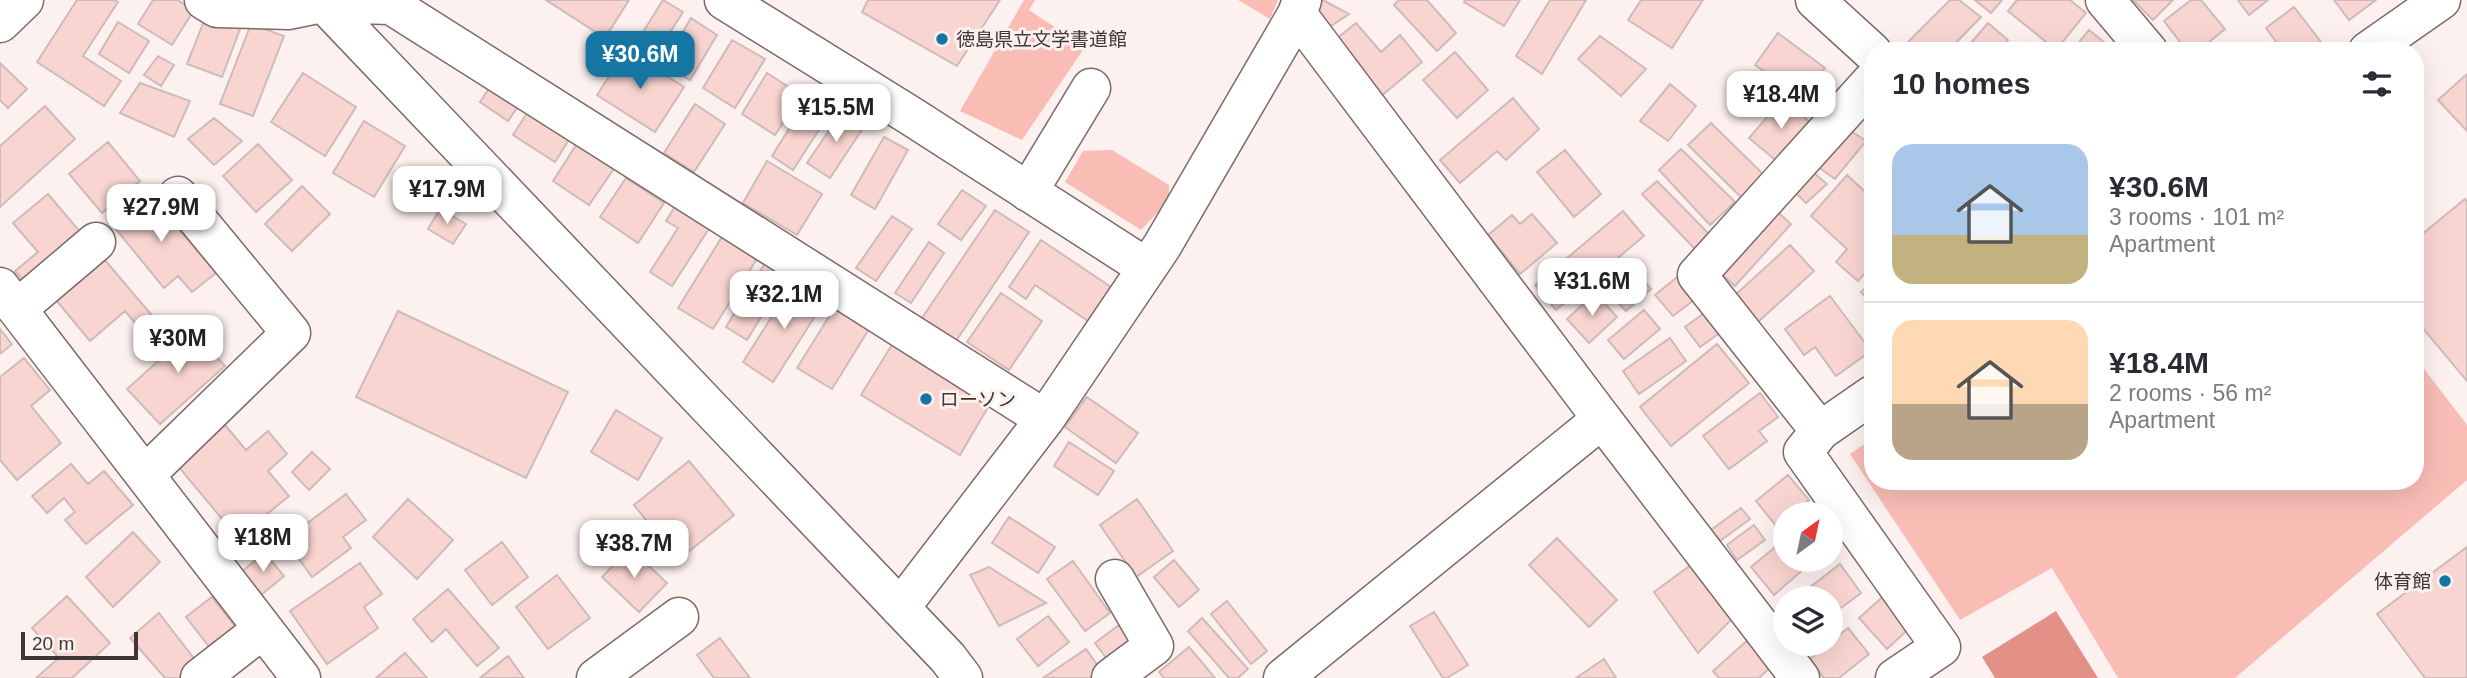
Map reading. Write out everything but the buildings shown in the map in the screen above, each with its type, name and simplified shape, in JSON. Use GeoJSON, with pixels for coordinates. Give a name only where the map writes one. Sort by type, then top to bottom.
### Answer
{"type":"FeatureCollection","features":[{"type":"Feature","properties":{"kind":"street"},"geometry":{"type":"LineString","coordinates":[[0,23],[24,0]]}},
{"type":"Feature","properties":{"kind":"street"},"geometry":{"type":"LineString","coordinates":[[204,0],[216,8],[289,10],[322,1],[391,5],[1045,419]]}},
{"type":"Feature","properties":{"kind":"street"},"geometry":{"type":"LineString","coordinates":[[724,0],[1147,268]]}},
{"type":"Feature","properties":{"kind":"street"},"geometry":{"type":"LineString","coordinates":[[1815,0],[1864,45]]}},
{"type":"Feature","properties":{"kind":"street"},"geometry":{"type":"LineString","coordinates":[[2105,0],[2140,42]]}},
{"type":"Feature","properties":{"kind":"street"},"geometry":{"type":"LineString","coordinates":[[2381,42],[2441,0]]}},
{"type":"Feature","properties":{"kind":"street"},"geometry":{"type":"LineString","coordinates":[[322,1],[948,658],[963,678]]}},
{"type":"Feature","properties":{"kind":"street"},"geometry":{"type":"LineString","coordinates":[[900,608],[1045,419],[1147,268],[1299,7],[1602,419],[1800,678]]}},
{"type":"Feature","properties":{"kind":"street"},"geometry":{"type":"LineString","coordinates":[[1028,192],[1091,88]]}},
{"type":"Feature","properties":{"kind":"street"},"geometry":{"type":"LineString","coordinates":[[1819,431],[1697,275],[1864,90]]}},
{"type":"Feature","properties":{"kind":"street"},"geometry":{"type":"LineString","coordinates":[[145,475],[291,333],[178,196]]}},
{"type":"Feature","properties":{"kind":"street"},"geometry":{"type":"LineString","coordinates":[[96,242],[8,298],[301,678]]}},
{"type":"Feature","properties":{"kind":"street"},"geometry":{"type":"LineString","coordinates":[[1864,400],[1819,431],[1803,452],[1941,647],[1895,678]]}},
{"type":"Feature","properties":{"kind":"street"},"geometry":{"type":"LineString","coordinates":[[1283,678],[1602,419]]}},
{"type":"Feature","properties":{"kind":"street"},"geometry":{"type":"LineString","coordinates":[[1111,678],[1154,646],[1115,579]]}},
{"type":"Feature","properties":{"kind":"street"},"geometry":{"type":"LineString","coordinates":[[596,678],[679,617]]}},
{"type":"Feature","properties":{"kind":"street"},"geometry":{"type":"LineString","coordinates":[[200,678],[263,629]]}},
{"type":"Feature","properties":{"kind":"shaded area"},"geometry":{"type":"Polygon","coordinates":[[[1024,0],[1035,0],[1029,10],[1085,47],[1022,140],[960,111],[1024,0]]]}},
{"type":"Feature","properties":{"kind":"shaded area"},"geometry":{"type":"Polygon","coordinates":[[[1238,0],[1278,0],[1270,19],[1238,0]]]}},
{"type":"Feature","properties":{"kind":"shaded area"},"geometry":{"type":"Polygon","coordinates":[[[1112,150],[1169,185],[1169,201],[1141,230],[1065,182],[1083,151],[1112,150]]]}},
{"type":"Feature","properties":{"kind":"shaded area"},"geometry":{"type":"Polygon","coordinates":[[[2424,369],[2467,425],[2467,480],[2235,678],[2118,678],[2052,568],[1960,620],[1874,490],[2424,490],[2424,369]]]}},
{"type":"Feature","properties":{"kind":"shaded area"},"geometry":{"type":"Polygon","coordinates":[[[1864,444],[1864,475],[1850,454],[1864,444]]]}},
{"type":"Feature","properties":{"kind":"shaded area"},"geometry":{"type":"Polygon","coordinates":[[[2056,611],[2098,678],[1995,678],[1982,657],[2056,611]]]}},
{"type":"Feature","properties":{"kind":"place","name":"徳島県立文学書道館"},"geometry":{"type":"Point","coordinates":[942,39]}},
{"type":"Feature","properties":{"kind":"place","name":"ローソン"},"geometry":{"type":"Point","coordinates":[926,399]}},
{"type":"Feature","properties":{"kind":"place","name":"体育館"},"geometry":{"type":"Point","coordinates":[2445,581]}}]}
